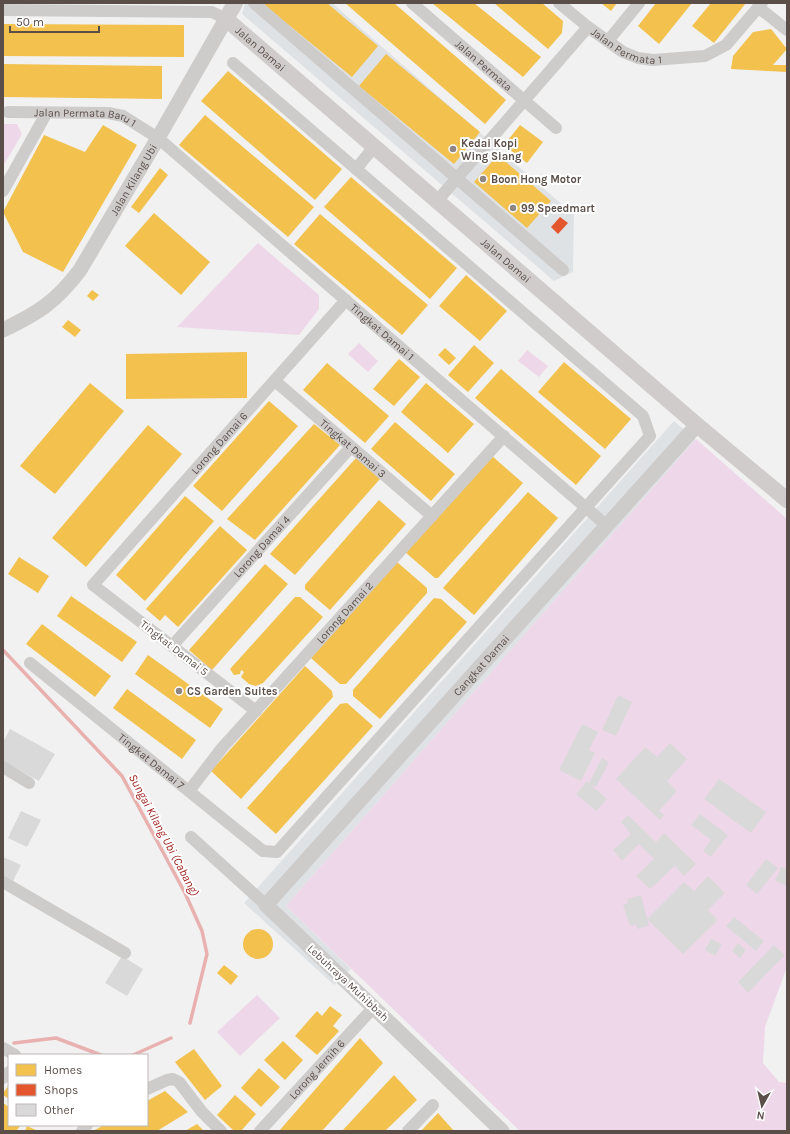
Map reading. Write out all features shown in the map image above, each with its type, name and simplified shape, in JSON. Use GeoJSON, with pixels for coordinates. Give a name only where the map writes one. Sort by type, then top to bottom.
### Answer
{"type":"FeatureCollection","features":[{"type":"Feature","properties":{"kind":"main road","name":"Jalan Kilang Ubi"},"geometry":{"type":"LineString","coordinates":[[226,19],[236,3]]}},
{"type":"Feature","properties":{"kind":"main road","name":"Jalan Damai"},"geometry":{"type":"LineString","coordinates":[[226,19],[697,425],[787,500]]}},
{"type":"Feature","properties":{"kind":"street"},"geometry":{"type":"LineString","coordinates":[[254,3],[563,270]]}},
{"type":"Feature","properties":{"kind":"street","name":"Jalan Permata"},"geometry":{"type":"LineString","coordinates":[[412,3],[556,128]]}},
{"type":"Feature","properties":{"kind":"street","name":"Jalan Permata 1"},"geometry":{"type":"LineString","coordinates":[[559,3],[588,27],[623,52],[638,58],[653,60],[705,56],[726,45],[760,5]]}},
{"type":"Feature","properties":{"kind":"street"},"geometry":{"type":"LineString","coordinates":[[608,41],[639,3]]}},
{"type":"Feature","properties":{"kind":"street"},"geometry":{"type":"LineString","coordinates":[[760,5],[787,30]]}},
{"type":"Feature","properties":{"kind":"street"},"geometry":{"type":"LineString","coordinates":[[3,10],[212,12],[226,19]]}},
{"type":"Feature","properties":{"kind":"street","name":"Jalan Kilang Ubi"},"geometry":{"type":"LineString","coordinates":[[3,330],[30,317],[54,300],[67,288],[80,270],[226,19]]}},
{"type":"Feature","properties":{"kind":"street"},"geometry":{"type":"LineString","coordinates":[[437,201],[588,27]]}},
{"type":"Feature","properties":{"kind":"street"},"geometry":{"type":"LineString","coordinates":[[233,63],[643,416],[650,436],[586,508]]}},
{"type":"Feature","properties":{"kind":"street","name":"Jalan Permata Baru 1"},"geometry":{"type":"LineString","coordinates":[[8,112],[46,114],[108,113],[123,116],[158,138]]}},
{"type":"Feature","properties":{"kind":"street"},"geometry":{"type":"LineString","coordinates":[[3,191],[46,114]]}},
{"type":"Feature","properties":{"kind":"street","name":"Tingkat Damai 1"},"geometry":{"type":"LineString","coordinates":[[158,138],[606,525]]}},
{"type":"Feature","properties":{"kind":"street"},"geometry":{"type":"LineString","coordinates":[[356,169],[374,147]]}},
{"type":"Feature","properties":{"kind":"street","name":"Lorong Damai 6"},"geometry":{"type":"LineString","coordinates":[[93,585],[346,300]]}},
{"type":"Feature","properties":{"kind":"street","name":"Tingkat Damai 3"},"geometry":{"type":"LineString","coordinates":[[275,381],[432,516]]}},
{"type":"Feature","properties":{"kind":"street","name":"Cangkat Damai"},"geometry":{"type":"LineString","coordinates":[[266,905],[697,425]]}},
{"type":"Feature","properties":{"kind":"street","name":"Lorong Damai 2"},"geometry":{"type":"LineString","coordinates":[[189,791],[222,748],[504,436]]}},
{"type":"Feature","properties":{"kind":"street","name":"Lorong Damai 4"},"geometry":{"type":"LineString","coordinates":[[172,646],[351,447]]}},
{"type":"Feature","properties":{"kind":"street","name":"Tingkat Damai 7"},"geometry":{"type":"LineString","coordinates":[[30,663],[264,851],[277,852],[586,508]]}},
{"type":"Feature","properties":{"kind":"street","name":"Tingkat Damai 5"},"geometry":{"type":"LineString","coordinates":[[93,585],[256,711]]}},
{"type":"Feature","properties":{"kind":"street"},"geometry":{"type":"LineString","coordinates":[[3,767],[29,783]]}},
{"type":"Feature","properties":{"kind":"street","name":"Lebuhraya Muhibbah"},"geometry":{"type":"LineString","coordinates":[[191,837],[266,905],[374,1007],[502,1131]]}},
{"type":"Feature","properties":{"kind":"street"},"geometry":{"type":"LineString","coordinates":[[3,882],[125,953]]}},
{"type":"Feature","properties":{"kind":"street","name":"Lorong Jernih 6"},"geometry":{"type":"LineString","coordinates":[[260,1131],[374,1007]]}},
{"type":"Feature","properties":{"kind":"street"},"geometry":{"type":"LineString","coordinates":[[3,1048],[13,1054]]}},
{"type":"Feature","properties":{"kind":"street"},"geometry":{"type":"LineString","coordinates":[[148,1089],[166,1080],[173,1079],[179,1082],[202,1112],[221,1131]]}},
{"type":"Feature","properties":{"kind":"street"},"geometry":{"type":"LineString","coordinates":[[408,1131],[433,1106]]}},
{"type":"Feature","properties":{"kind":"shaded area"},"geometry":{"type":"Polygon","coordinates":[[[245,3],[332,3],[574,215],[573,272],[554,281],[242,14],[245,3]]]}},
{"type":"Feature","properties":{"kind":"shaded area"},"geometry":{"type":"Polygon","coordinates":[[[3,123],[17,124],[22,134],[3,166],[3,123]]]}},
{"type":"Feature","properties":{"kind":"shaded area"},"geometry":{"type":"Polygon","coordinates":[[[258,243],[319,295],[319,309],[299,335],[177,327],[258,243]]]}},
{"type":"Feature","properties":{"kind":"shaded area"},"geometry":{"type":"Polygon","coordinates":[[[359,343],[378,361],[368,372],[348,354],[359,343]]]}},
{"type":"Feature","properties":{"kind":"shaded area"},"geometry":{"type":"Polygon","coordinates":[[[527,350],[548,366],[539,377],[518,361],[527,350]]]}},
{"type":"Feature","properties":{"kind":"shaded area"},"geometry":{"type":"Polygon","coordinates":[[[674,421],[696,439],[286,906],[351,969],[334,985],[244,903],[674,421]]]}},
{"type":"Feature","properties":{"kind":"shaded area"},"geometry":{"type":"Polygon","coordinates":[[[696,439],[787,519],[787,967],[765,1027],[763,1063],[779,1082],[787,1083],[787,1131],[520,1131],[286,906],[696,439]]]}},
{"type":"Feature","properties":{"kind":"shaded area"},"geometry":{"type":"Polygon","coordinates":[[[257,995],[280,1018],[240,1056],[217,1032],[257,995]]]}},
{"type":"Feature","properties":{"kind":"building: Homes"},"geometry":{"type":"Polygon","coordinates":[[[262,3],[327,3],[378,46],[352,77],[262,3]]]}},
{"type":"Feature","properties":{"kind":"building: Homes"},"geometry":{"type":"Polygon","coordinates":[[[345,3],[394,3],[506,100],[485,124],[345,3]]]}},
{"type":"Feature","properties":{"kind":"building: Homes"},"geometry":{"type":"Polygon","coordinates":[[[432,3],[474,3],[541,57],[523,77],[432,3]]]}},
{"type":"Feature","properties":{"kind":"building: Homes"},"geometry":{"type":"Polygon","coordinates":[[[494,3],[542,3],[563,21],[562,33],[548,49],[494,3]]]}},
{"type":"Feature","properties":{"kind":"building: Homes"},"geometry":{"type":"Polygon","coordinates":[[[601,3],[617,3],[611,11],[601,3]]]}},
{"type":"Feature","properties":{"kind":"building: Homes"},"geometry":{"type":"Polygon","coordinates":[[[656,3],[692,3],[659,44],[638,26],[656,3]]]}},
{"type":"Feature","properties":{"kind":"building: Homes"},"geometry":{"type":"Polygon","coordinates":[[[711,3],[746,3],[714,43],[692,26],[711,3]]]}},
{"type":"Feature","properties":{"kind":"building: Homes"},"geometry":{"type":"Polygon","coordinates":[[[3,24],[184,25],[184,57],[3,56],[3,24]]]}},
{"type":"Feature","properties":{"kind":"building: Homes"},"geometry":{"type":"Polygon","coordinates":[[[771,29],[787,49],[773,65],[787,65],[787,72],[731,69],[733,56],[753,32],[771,29]]]}},
{"type":"Feature","properties":{"kind":"building: Homes"},"geometry":{"type":"Polygon","coordinates":[[[386,54],[480,132],[454,164],[359,86],[386,54]]]}},
{"type":"Feature","properties":{"kind":"building: Homes"},"geometry":{"type":"Polygon","coordinates":[[[3,64],[162,66],[162,99],[3,97],[3,64]]]}},
{"type":"Feature","properties":{"kind":"building: Homes"},"geometry":{"type":"Polygon","coordinates":[[[228,71],[342,169],[315,200],[201,101],[228,71]]]}},
{"type":"Feature","properties":{"kind":"building: Homes"},"geometry":{"type":"Polygon","coordinates":[[[205,115],[314,207],[288,237],[179,145],[205,115]]]}},
{"type":"Feature","properties":{"kind":"building: Homes"},"geometry":{"type":"Polygon","coordinates":[[[103,125],[137,145],[63,272],[23,252],[3,212],[44,135],[85,152],[103,125]]]}},
{"type":"Feature","properties":{"kind":"building: Homes"},"geometry":{"type":"Polygon","coordinates":[[[520,125],[543,142],[527,163],[504,145],[520,125]]]}},
{"type":"Feature","properties":{"kind":"building: Homes"},"geometry":{"type":"Polygon","coordinates":[[[498,155],[551,201],[527,228],[474,182],[498,155]]]}},
{"type":"Feature","properties":{"kind":"building: Homes"},"geometry":{"type":"Polygon","coordinates":[[[160,168],[168,175],[139,213],[131,207],[160,168]]]}},
{"type":"Feature","properties":{"kind":"building: Homes"},"geometry":{"type":"Polygon","coordinates":[[[351,177],[457,268],[430,299],[324,207],[351,177]]]}},
{"type":"Feature","properties":{"kind":"building: Homes"},"geometry":{"type":"Polygon","coordinates":[[[154,213],[210,262],[181,295],[125,246],[154,213]]]}},
{"type":"Feature","properties":{"kind":"building: Homes"},"geometry":{"type":"Polygon","coordinates":[[[320,214],[428,305],[402,335],[294,244],[320,214]]]}},
{"type":"Feature","properties":{"kind":"building: Homes"},"geometry":{"type":"Polygon","coordinates":[[[466,275],[507,311],[480,341],[439,306],[466,275]]]}},
{"type":"Feature","properties":{"kind":"building: Homes"},"geometry":{"type":"Polygon","coordinates":[[[92,290],[99,295],[93,301],[87,296],[92,290]]]}},
{"type":"Feature","properties":{"kind":"building: Homes"},"geometry":{"type":"Polygon","coordinates":[[[68,320],[81,330],[75,337],[62,327],[68,320]]]}},
{"type":"Feature","properties":{"kind":"building: Homes"},"geometry":{"type":"Polygon","coordinates":[[[474,345],[494,363],[468,392],[448,375],[474,345]]]}},
{"type":"Feature","properties":{"kind":"building: Homes"},"geometry":{"type":"Polygon","coordinates":[[[445,348],[456,358],[449,365],[438,355],[445,348]]]}},
{"type":"Feature","properties":{"kind":"building: Homes"},"geometry":{"type":"Polygon","coordinates":[[[247,352],[247,398],[126,399],[126,354],[247,352]]]}},
{"type":"Feature","properties":{"kind":"building: Homes"},"geometry":{"type":"Polygon","coordinates":[[[399,359],[420,377],[394,406],[373,389],[399,359]]]}},
{"type":"Feature","properties":{"kind":"building: Homes"},"geometry":{"type":"Polygon","coordinates":[[[564,362],[631,419],[605,449],[538,392],[564,362]]]}},
{"type":"Feature","properties":{"kind":"building: Homes"},"geometry":{"type":"Polygon","coordinates":[[[327,363],[389,416],[365,443],[303,390],[327,363]]]}},
{"type":"Feature","properties":{"kind":"building: Homes"},"geometry":{"type":"Polygon","coordinates":[[[501,369],[601,456],[576,485],[475,398],[501,369]]]}},
{"type":"Feature","properties":{"kind":"building: Homes"},"geometry":{"type":"Polygon","coordinates":[[[90,383],[124,411],[55,494],[20,466],[90,383]]]}},
{"type":"Feature","properties":{"kind":"building: Homes"},"geometry":{"type":"Polygon","coordinates":[[[426,383],[474,424],[448,453],[401,412],[426,383]]]}},
{"type":"Feature","properties":{"kind":"building: Homes"},"geometry":{"type":"Polygon","coordinates":[[[269,401],[298,426],[222,511],[193,486],[269,401]]]}},
{"type":"Feature","properties":{"kind":"building: Homes"},"geometry":{"type":"Polygon","coordinates":[[[395,422],[455,474],[431,501],[371,449],[395,422]]]}},
{"type":"Feature","properties":{"kind":"building: Homes"},"geometry":{"type":"Polygon","coordinates":[[[314,424],[340,445],[255,540],[227,519],[314,424]]]}},
{"type":"Feature","properties":{"kind":"building: Homes"},"geometry":{"type":"Polygon","coordinates":[[[148,425],[182,454],[86,567],[52,538],[148,425]]]}},
{"type":"Feature","properties":{"kind":"building: Homes"},"geometry":{"type":"Polygon","coordinates":[[[492,456],[523,483],[438,578],[435,578],[405,552],[492,456]]]}},
{"type":"Feature","properties":{"kind":"building: Homes"},"geometry":{"type":"Polygon","coordinates":[[[356,458],[380,479],[295,575],[270,554],[356,458]]]}},
{"type":"Feature","properties":{"kind":"building: Homes"},"geometry":{"type":"Polygon","coordinates":[[[528,492],[558,518],[474,615],[443,588],[528,492]]]}},
{"type":"Feature","properties":{"kind":"building: Homes"},"geometry":{"type":"Polygon","coordinates":[[[185,496],[214,521],[145,601],[116,575],[185,496]]]}},
{"type":"Feature","properties":{"kind":"building: Homes"},"geometry":{"type":"Polygon","coordinates":[[[379,500],[406,524],[330,610],[305,589],[305,585],[379,500]]]}},
{"type":"Feature","properties":{"kind":"building: Homes"},"geometry":{"type":"Polygon","coordinates":[[[220,526],[247,550],[178,627],[165,615],[160,621],[146,609],[220,526]]]}},
{"type":"Feature","properties":{"kind":"building: Homes"},"geometry":{"type":"Polygon","coordinates":[[[19,557],[49,576],[38,593],[8,574],[19,557]]]}},
{"type":"Feature","properties":{"kind":"building: Homes"},"geometry":{"type":"Polygon","coordinates":[[[397,562],[427,588],[427,593],[346,684],[340,684],[311,658],[397,562]]]}},
{"type":"Feature","properties":{"kind":"building: Homes"},"geometry":{"type":"Polygon","coordinates":[[[265,564],[288,584],[212,670],[189,650],[265,564]]]}},
{"type":"Feature","properties":{"kind":"building: Homes"},"geometry":{"type":"Polygon","coordinates":[[[71,596],[137,642],[122,662],[57,616],[71,596]]]}},
{"type":"Feature","properties":{"kind":"building: Homes"},"geometry":{"type":"Polygon","coordinates":[[[295,597],[300,597],[323,617],[263,683],[256,686],[249,684],[241,677],[244,672],[241,670],[240,674],[234,675],[230,669],[295,597]]]}},
{"type":"Feature","properties":{"kind":"building: Homes"},"geometry":{"type":"Polygon","coordinates":[[[434,598],[441,599],[467,622],[380,719],[353,696],[353,690],[434,598]]]}},
{"type":"Feature","properties":{"kind":"building: Homes"},"geometry":{"type":"Polygon","coordinates":[[[42,624],[111,676],[95,697],[26,644],[42,624]]]}},
{"type":"Feature","properties":{"kind":"building: Homes","name":"CS Garden Suites"},"geometry":{"type":"Polygon","coordinates":[[[148,655],[223,709],[210,728],[135,674],[148,655]]]}},
{"type":"Feature","properties":{"kind":"building: Homes"},"geometry":{"type":"Polygon","coordinates":[[[305,666],[332,691],[333,697],[241,799],[211,771],[305,666]]]}},
{"type":"Feature","properties":{"kind":"building: Homes"},"geometry":{"type":"Polygon","coordinates":[[[127,689],[196,740],[182,759],[113,708],[127,689]]]}},
{"type":"Feature","properties":{"kind":"building: Homes"},"geometry":{"type":"Polygon","coordinates":[[[347,703],[373,726],[276,834],[247,808],[340,704],[347,703]]]}},
{"type":"Feature","properties":{"kind":"building: Homes"},"geometry":{"type":"Polygon","coordinates":[[[258,929],[264,930],[272,938],[272,950],[264,958],[258,959],[252,958],[244,950],[243,944],[244,938],[252,930],[258,929]]]}},
{"type":"Feature","properties":{"kind":"building: Homes"},"geometry":{"type":"Polygon","coordinates":[[[224,965],[238,976],[231,985],[217,973],[224,965]]]}},
{"type":"Feature","properties":{"kind":"building: Homes"},"geometry":{"type":"Polygon","coordinates":[[[330,1006],[342,1015],[333,1026],[339,1031],[317,1055],[295,1036],[317,1011],[322,1016],[330,1006]]]}},
{"type":"Feature","properties":{"kind":"building: Homes"},"geometry":{"type":"Polygon","coordinates":[[[360,1038],[383,1063],[322,1131],[279,1131],[360,1038]]]}},
{"type":"Feature","properties":{"kind":"building: Homes"},"geometry":{"type":"Polygon","coordinates":[[[283,1041],[303,1060],[285,1080],[264,1060],[283,1041]]]}},
{"type":"Feature","properties":{"kind":"building: Homes"},"geometry":{"type":"Polygon","coordinates":[[[194,1049],[222,1086],[205,1100],[175,1062],[194,1049]]]}},
{"type":"Feature","properties":{"kind":"building: Homes"},"geometry":{"type":"Polygon","coordinates":[[[259,1068],[280,1087],[261,1107],[241,1088],[259,1068]]]}},
{"type":"Feature","properties":{"kind":"building: Homes"},"geometry":{"type":"Polygon","coordinates":[[[394,1075],[417,1100],[385,1131],[342,1131],[394,1075]]]}},
{"type":"Feature","properties":{"kind":"building: Homes"},"geometry":{"type":"Polygon","coordinates":[[[8,1086],[8,1098],[3,1095],[8,1086]]]}},
{"type":"Feature","properties":{"kind":"building: Homes"},"geometry":{"type":"Polygon","coordinates":[[[165,1091],[188,1112],[157,1131],[93,1131],[102,1126],[148,1126],[148,1100],[165,1091]]]}},
{"type":"Feature","properties":{"kind":"building: Homes"},"geometry":{"type":"Polygon","coordinates":[[[235,1095],[256,1114],[241,1131],[234,1131],[217,1115],[235,1095]]]}},
{"type":"Feature","properties":{"kind":"building: Homes"},"geometry":{"type":"Polygon","coordinates":[[[3,1103],[8,1106],[8,1126],[20,1126],[16,1131],[3,1131],[3,1103]]]}},
{"type":"Feature","properties":{"kind":"building: Homes"},"geometry":{"type":"Polygon","coordinates":[[[438,1113],[454,1131],[421,1131],[438,1113]]]}},
{"type":"Feature","properties":{"kind":"building: Homes"},"geometry":{"type":"Polygon","coordinates":[[[197,1124],[204,1131],[185,1131],[197,1124]]]}},
{"type":"Feature","properties":{"kind":"building: Homes"},"geometry":{"type":"Polygon","coordinates":[[[27,1126],[38,1131],[25,1131],[27,1126]]]}},
{"type":"Feature","properties":{"kind":"building: Shops"},"geometry":{"type":"Polygon","coordinates":[[[560,217],[568,223],[558,234],[551,227],[560,217]]]}},
{"type":"Feature","properties":{"kind":"building: Other"},"geometry":{"type":"Polygon","coordinates":[[[618,695],[632,702],[616,736],[602,730],[618,695]]]}},
{"type":"Feature","properties":{"kind":"building: Other"},"geometry":{"type":"Polygon","coordinates":[[[582,724],[598,732],[589,750],[595,753],[581,781],[559,770],[582,724]]]}},
{"type":"Feature","properties":{"kind":"building: Other"},"geometry":{"type":"Polygon","coordinates":[[[10,729],[55,754],[39,781],[3,761],[3,742],[10,729]]]}},
{"type":"Feature","properties":{"kind":"building: Other"},"geometry":{"type":"Polygon","coordinates":[[[670,743],[687,759],[667,781],[677,791],[659,811],[664,815],[660,820],[616,779],[645,747],[657,757],[670,743]]]}},
{"type":"Feature","properties":{"kind":"building: Other"},"geometry":{"type":"Polygon","coordinates":[[[602,758],[609,762],[596,787],[589,783],[602,758]]]}},
{"type":"Feature","properties":{"kind":"building: Other"},"geometry":{"type":"Polygon","coordinates":[[[719,779],[766,812],[751,833],[704,799],[719,779]]]}},
{"type":"Feature","properties":{"kind":"building: Other"},"geometry":{"type":"Polygon","coordinates":[[[587,781],[607,799],[596,811],[576,794],[587,781]]]}},
{"type":"Feature","properties":{"kind":"building: Other"},"geometry":{"type":"Polygon","coordinates":[[[21,811],[41,820],[27,847],[8,838],[21,811]]]}},
{"type":"Feature","properties":{"kind":"building: Other"},"geometry":{"type":"Polygon","coordinates":[[[700,814],[728,835],[711,857],[703,851],[711,840],[691,825],[700,814]]]}},
{"type":"Feature","properties":{"kind":"building: Other"},"geometry":{"type":"Polygon","coordinates":[[[628,815],[656,842],[664,833],[696,864],[684,876],[675,866],[650,889],[636,876],[654,859],[639,844],[622,861],[613,850],[631,834],[621,822],[628,815]]]}},
{"type":"Feature","properties":{"kind":"building: Other"},"geometry":{"type":"Polygon","coordinates":[[[3,857],[21,865],[13,881],[3,876],[3,857]]]}},
{"type":"Feature","properties":{"kind":"building: Other"},"geometry":{"type":"Polygon","coordinates":[[[766,859],[778,868],[757,894],[746,885],[766,859]]]}},
{"type":"Feature","properties":{"kind":"building: Other"},"geometry":{"type":"Polygon","coordinates":[[[781,867],[787,869],[787,886],[775,881],[781,867]]]}},
{"type":"Feature","properties":{"kind":"building: Other"},"geometry":{"type":"Polygon","coordinates":[[[708,876],[725,893],[708,910],[718,920],[683,954],[647,919],[684,882],[694,891],[708,876]]]}},
{"type":"Feature","properties":{"kind":"building: Other"},"geometry":{"type":"Polygon","coordinates":[[[641,895],[649,926],[637,929],[636,924],[630,926],[623,905],[628,903],[627,899],[641,895]]]}},
{"type":"Feature","properties":{"kind":"building: Other"},"geometry":{"type":"Polygon","coordinates":[[[734,917],[764,941],[756,951],[726,926],[734,917]]]}},
{"type":"Feature","properties":{"kind":"building: Other"},"geometry":{"type":"Polygon","coordinates":[[[711,939],[722,944],[715,956],[705,950],[711,939]]]}},
{"type":"Feature","properties":{"kind":"building: Other"},"geometry":{"type":"Polygon","coordinates":[[[738,943],[746,950],[740,958],[732,951],[738,943]]]}},
{"type":"Feature","properties":{"kind":"building: Other"},"geometry":{"type":"Polygon","coordinates":[[[774,945],[785,955],[748,993],[738,982],[774,945]]]}},
{"type":"Feature","properties":{"kind":"building: Other"},"geometry":{"type":"Polygon","coordinates":[[[122,956],[143,969],[127,996],[105,983],[122,956]]]}},
{"type":"Feature","properties":{"kind":"waterway","name":"Sungai Kilang Ubi (Cabang)"},"geometry":{"type":"LineString","coordinates":[[3,650],[122,776],[185,893],[202,931],[207,954],[190,1023]]}},
{"type":"Feature","properties":{"kind":"waterway","name":"Sungai Kilang Ubi (Cabang)"},"geometry":{"type":"LineString","coordinates":[[14,1043],[56,1038],[98,1054]]}},
{"type":"Feature","properties":{"kind":"waterway","name":"Sungai Kilang Ubi (Cabang)"},"geometry":{"type":"LineString","coordinates":[[135,1054],[171,1038]]}},
{"type":"Feature","properties":{"kind":"place","name":"Kedai Kopi Wing Siang"},"geometry":{"type":"Point","coordinates":[453,149]}},
{"type":"Feature","properties":{"kind":"place","name":"Boon Hong Motor"},"geometry":{"type":"Point","coordinates":[483,179]}},
{"type":"Feature","properties":{"kind":"place","name":"99 Speedmart"},"geometry":{"type":"Point","coordinates":[513,208]}},
{"type":"Feature","properties":{"kind":"place","name":"CS Garden Suites"},"geometry":{"type":"Point","coordinates":[179,691]}}]}
